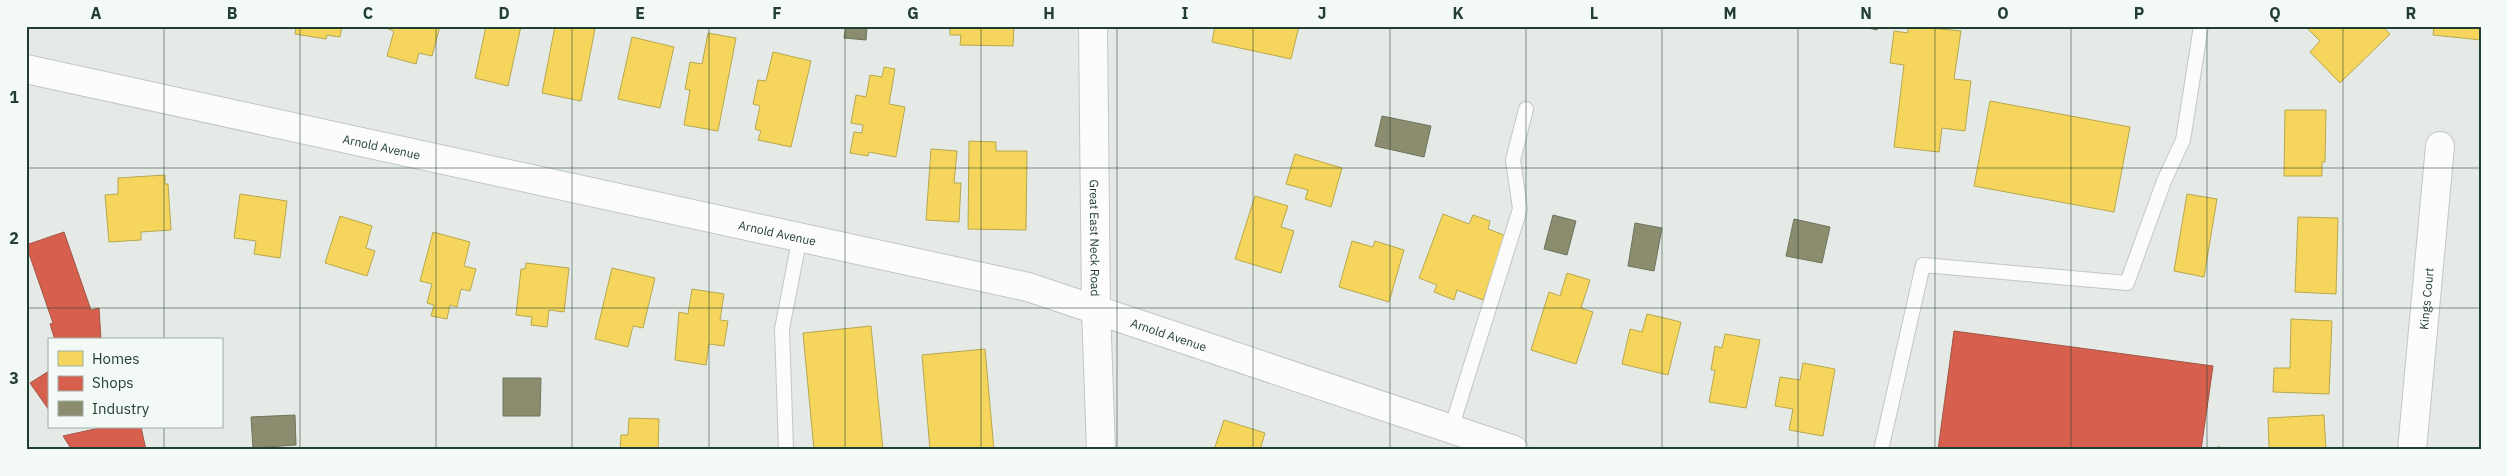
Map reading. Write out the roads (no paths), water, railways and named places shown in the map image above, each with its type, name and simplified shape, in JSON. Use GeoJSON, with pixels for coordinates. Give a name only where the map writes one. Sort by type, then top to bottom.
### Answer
{"type":"FeatureCollection","features":[{"type":"Feature","properties":{"kind":"street","name":"Great East Neck Road"},"geometry":{"type":"LineString","coordinates":[[1093,26],[1096,309],[1101,450]]}},
{"type":"Feature","properties":{"kind":"street","name":"Arnold Avenue"},"geometry":{"type":"LineString","coordinates":[[26,69],[1028,287],[1514,450]]}},
{"type":"Feature","properties":{"kind":"street","name":"Kings Court"},"geometry":{"type":"LineString","coordinates":[[2412,450],[2440,146]]}},
{"type":"Feature","properties":{"kind":"lane"},"geometry":{"type":"LineString","coordinates":[[1881,450],[1922,265],[2127,283],[2164,181],[2183,140],[2201,26]]}},
{"type":"Feature","properties":{"kind":"lane"},"geometry":{"type":"LineString","coordinates":[[1451,429],[1520,209],[1513,160],[1526,109]]}},
{"type":"Feature","properties":{"kind":"lane"},"geometry":{"type":"LineString","coordinates":[[786,450],[782,329],[800,236]]}}]}
